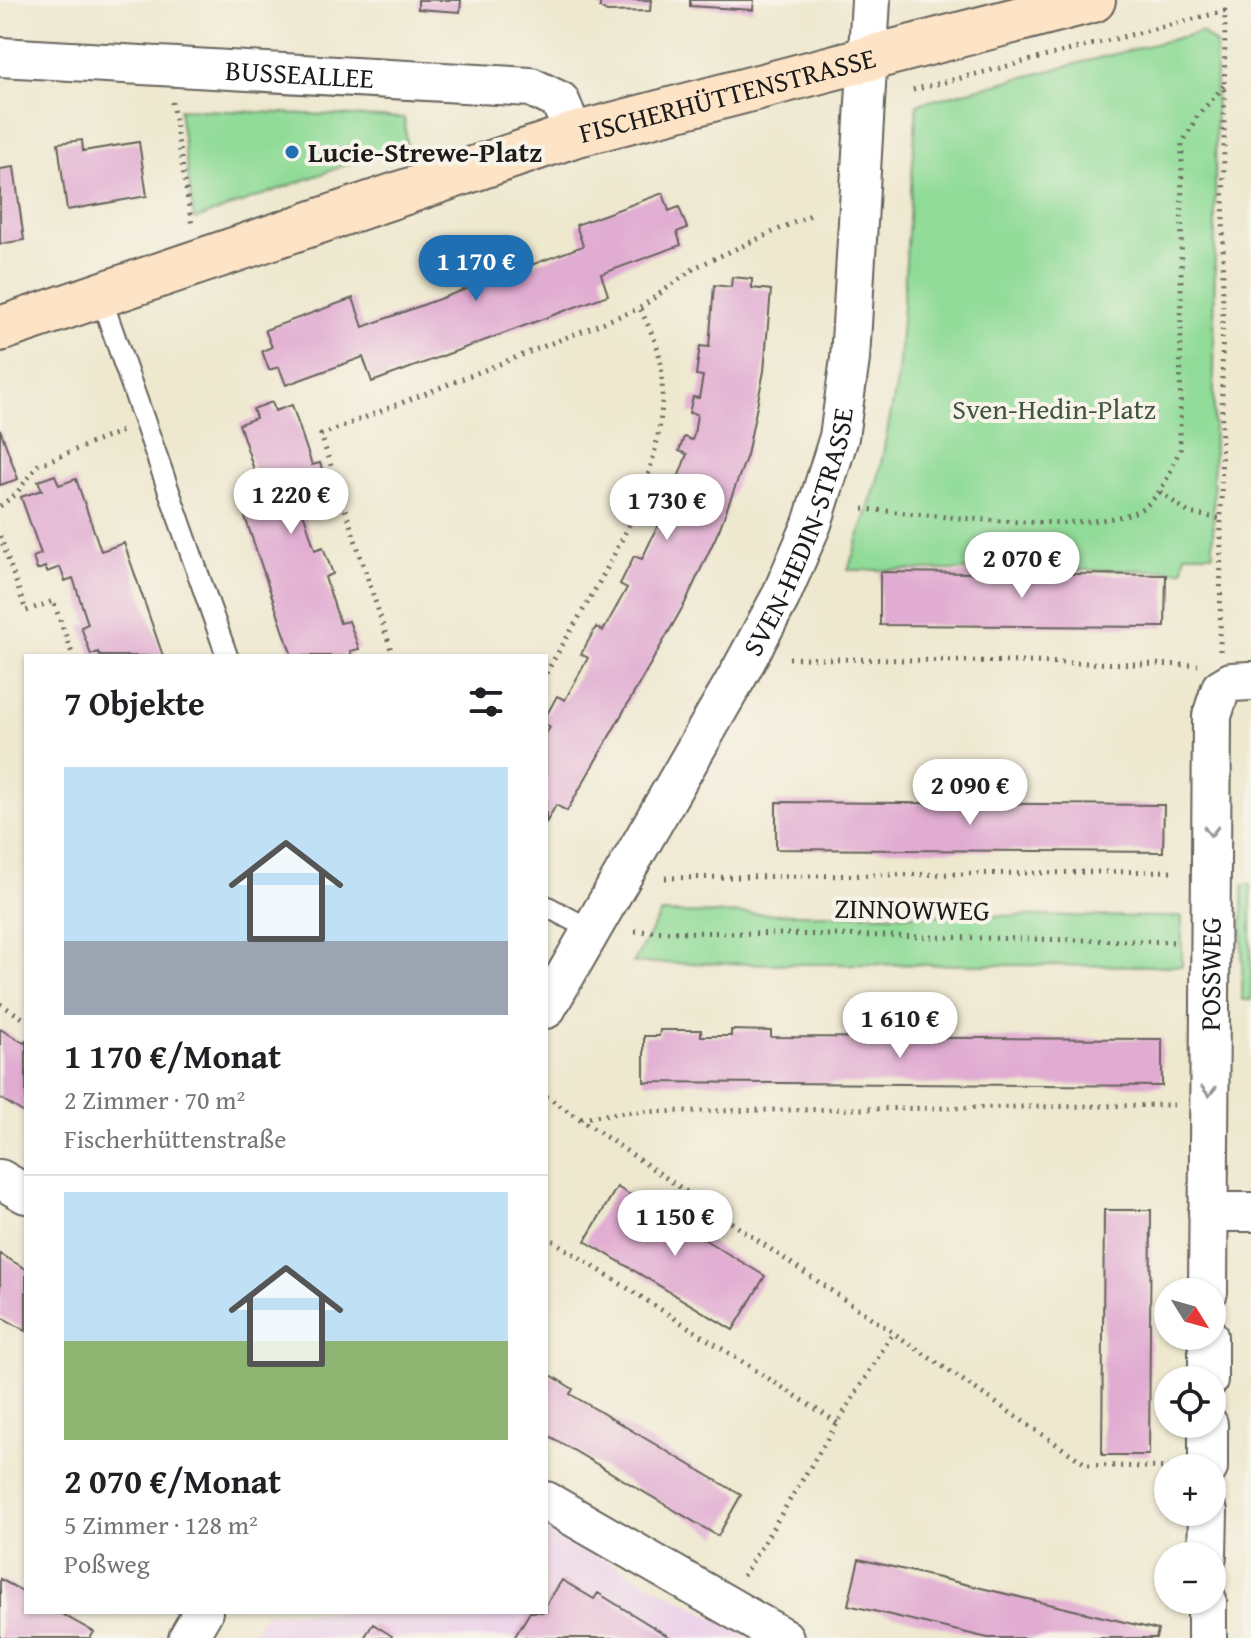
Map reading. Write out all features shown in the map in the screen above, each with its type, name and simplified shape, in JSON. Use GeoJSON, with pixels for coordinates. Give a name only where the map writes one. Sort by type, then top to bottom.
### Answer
{"type":"FeatureCollection","features":[{"type":"Feature","properties":{"kind":"street","name":"SVEN-HEDIN-STRASSE"},"geometry":{"type":"LineString","coordinates":[[548,1005],[780,598],[815,515],[839,437],[850,359],[871,0]]}},
{"type":"Feature","properties":{"kind":"street","name":"FISCHERHÜTTENSTRASSE"},"geometry":{"type":"LineString","coordinates":[[0,329],[574,135],[1093,0]]}},
{"type":"Feature","properties":{"kind":"street","name":"BUSSEALLEE"},"geometry":{"type":"LineString","coordinates":[[0,57],[531,87],[560,101],[574,135]]}},
{"type":"Feature","properties":{"kind":"street","name":"POSSWEG"},"geometry":{"type":"LineString","coordinates":[[1208,1278],[1212,716],[1221,688],[1231,682],[1236,670]]}},
{"type":"Feature","properties":{"kind":"street"},"geometry":{"type":"LineString","coordinates":[[0,1179],[24,1193]]}},
{"type":"Feature","properties":{"kind":"street"},"geometry":{"type":"LineString","coordinates":[[1208,1212],[1251,1212]]}},
{"type":"Feature","properties":{"kind":"street"},"geometry":{"type":"LineString","coordinates":[[548,1502],[784,1638]]}},
{"type":"Feature","properties":{"kind":"street"},"geometry":{"type":"LineString","coordinates":[[188,1638],[202,1614]]}},
{"type":"Feature","properties":{"kind":"street"},"geometry":{"type":"LineString","coordinates":[[1207,1614],[1207,1638]]}},
{"type":"Feature","properties":{"kind":"lane"},"geometry":{"type":"LineString","coordinates":[[100,295],[147,421],[226,654]]}},
{"type":"Feature","properties":{"kind":"lane"},"geometry":{"type":"LineString","coordinates":[[548,907],[591,930]]}},
{"type":"Feature","properties":{"kind":"path"},"geometry":{"type":"LineString","coordinates":[[909,91],[1225,11],[1222,519],[1236,670]]}},
{"type":"Feature","properties":{"kind":"path"},"geometry":{"type":"LineString","coordinates":[[863,509],[1092,521],[1136,512],[1160,492],[1180,449],[1182,144],[1198,115],[1224,85]]}},
{"type":"Feature","properties":{"kind":"path"},"geometry":{"type":"LineString","coordinates":[[172,100],[192,227]]}},
{"type":"Feature","properties":{"kind":"path"},"geometry":{"type":"LineString","coordinates":[[392,654],[321,435],[640,308],[696,267],[815,213]]}},
{"type":"Feature","properties":{"kind":"path"},"geometry":{"type":"LineString","coordinates":[[548,669],[639,503],[661,419],[661,364],[640,308]]}},
{"type":"Feature","properties":{"kind":"path"},"geometry":{"type":"LineString","coordinates":[[0,506],[16,494],[38,465],[147,421]]}},
{"type":"Feature","properties":{"kind":"path"},"geometry":{"type":"LineString","coordinates":[[1160,492],[1189,513],[1222,519]]}},
{"type":"Feature","properties":{"kind":"path"},"geometry":{"type":"LineString","coordinates":[[0,536],[26,611],[53,601],[72,654]]}},
{"type":"Feature","properties":{"kind":"path"},"geometry":{"type":"LineString","coordinates":[[789,658],[1207,666]]}},
{"type":"Feature","properties":{"kind":"path"},"geometry":{"type":"LineString","coordinates":[[665,878],[1188,871]]}},
{"type":"Feature","properties":{"kind":"path","name":"ZINNOWWEG"},"geometry":{"type":"LineString","coordinates":[[635,931],[1188,942]]}},
{"type":"Feature","properties":{"kind":"path"},"geometry":{"type":"LineString","coordinates":[[0,1004],[24,1019]]}},
{"type":"Feature","properties":{"kind":"path"},"geometry":{"type":"LineString","coordinates":[[17,1015],[24,1012]]}},
{"type":"Feature","properties":{"kind":"path"},"geometry":{"type":"LineString","coordinates":[[548,1097],[1087,1465],[1154,1467]]}},
{"type":"Feature","properties":{"kind":"path"},"geometry":{"type":"LineString","coordinates":[[580,1118],[625,1112],[1187,1105]]}},
{"type":"Feature","properties":{"kind":"path"},"geometry":{"type":"LineString","coordinates":[[548,1237],[838,1423]]}},
{"type":"Feature","properties":{"kind":"path"},"geometry":{"type":"LineString","coordinates":[[742,1577],[893,1333]]}},
{"type":"Feature","properties":{"kind":"shaded area"},"geometry":{"type":"Polygon","coordinates":[[[548,1529],[752,1638],[250,1638],[264,1614],[548,1614],[548,1529]]]}},
{"type":"Feature","properties":{"kind":"green space","name":"Sven-Hedin-Platz"},"geometry":{"type":"Polygon","coordinates":[[[1201,32],[1216,44],[1213,554],[1185,554],[1183,570],[848,570],[878,479],[898,376],[917,104],[1201,32]]]}},
{"type":"Feature","properties":{"kind":"green space"},"geometry":{"type":"Polygon","coordinates":[[[179,109],[404,118],[407,143],[194,220],[179,109]]]}},
{"type":"Feature","properties":{"kind":"green space"},"geometry":{"type":"Polygon","coordinates":[[[1243,885],[1251,885],[1251,1000],[1242,1000],[1243,885]]]}},
{"type":"Feature","properties":{"kind":"green space"},"geometry":{"type":"Polygon","coordinates":[[[661,913],[1182,917],[1182,966],[633,963],[661,913]]]}},
{"type":"Feature","properties":{"kind":"building"},"geometry":{"type":"Polygon","coordinates":[[[418,0],[461,0],[460,12],[418,9],[418,0]]]}},
{"type":"Feature","properties":{"kind":"building"},"geometry":{"type":"Polygon","coordinates":[[[600,0],[651,0],[650,11],[607,12],[600,8],[600,0]]]}},
{"type":"Feature","properties":{"kind":"building"},"geometry":{"type":"Polygon","coordinates":[[[690,0],[754,0],[753,10],[690,6],[690,0]]]}},
{"type":"Feature","properties":{"kind":"building"},"geometry":{"type":"Polygon","coordinates":[[[82,140],[83,151],[139,142],[147,196],[67,210],[58,143],[82,140]]]}},
{"type":"Feature","properties":{"kind":"building"},"geometry":{"type":"Polygon","coordinates":[[[14,167],[24,240],[0,244],[0,169],[14,167]]]}},
{"type":"Feature","properties":{"kind":"building"},"geometry":{"type":"Polygon","coordinates":[[[663,193],[669,211],[679,207],[687,228],[677,232],[681,245],[601,274],[608,295],[372,382],[363,357],[286,385],[279,367],[269,370],[262,351],[272,347],[265,330],[353,298],[363,327],[583,246],[576,225],[663,193]]]}},
{"type":"Feature","properties":{"kind":"building"},"geometry":{"type":"Polygon","coordinates":[[[732,277],[752,279],[752,288],[771,290],[764,371],[747,455],[719,530],[685,603],[567,811],[556,805],[548,819],[548,712],[557,696],[565,700],[588,658],[581,654],[596,627],[603,631],[627,588],[620,584],[634,556],[642,559],[661,519],[655,516],[667,489],[673,491],[687,454],[679,451],[684,437],[692,440],[694,435],[697,414],[689,413],[693,397],[699,398],[703,376],[696,375],[700,346],[709,347],[714,285],[731,287],[732,277]]]}},
{"type":"Feature","properties":{"kind":"building"},"geometry":{"type":"Polygon","coordinates":[[[272,402],[275,411],[292,405],[312,465],[320,463],[325,478],[301,486],[306,500],[300,503],[315,550],[323,547],[333,574],[325,577],[340,623],[349,621],[359,649],[350,651],[351,654],[291,654],[241,505],[263,497],[239,424],[256,418],[253,409],[272,402]]]}},
{"type":"Feature","properties":{"kind":"building"},"geometry":{"type":"Polygon","coordinates":[[[0,429],[18,479],[0,485],[0,429]]]}},
{"type":"Feature","properties":{"kind":"building"},"geometry":{"type":"Polygon","coordinates":[[[55,475],[59,485],[76,479],[101,551],[124,543],[162,654],[91,654],[81,627],[88,624],[73,578],[65,581],[60,567],[47,572],[45,567],[37,570],[33,557],[41,554],[21,497],[42,490],[38,481],[55,475]]]}},
{"type":"Feature","properties":{"kind":"building"},"geometry":{"type":"Polygon","coordinates":[[[880,572],[1166,575],[1165,627],[880,625],[880,572]]]}},
{"type":"Feature","properties":{"kind":"building"},"geometry":{"type":"Polygon","coordinates":[[[776,802],[1164,805],[1163,852],[776,849],[776,802]]]}},
{"type":"Feature","properties":{"kind":"building"},"geometry":{"type":"Polygon","coordinates":[[[0,1029],[24,1043],[24,1113],[0,1098],[0,1029]]]}},
{"type":"Feature","properties":{"kind":"building"},"geometry":{"type":"Polygon","coordinates":[[[660,1030],[701,1030],[701,1036],[731,1036],[731,1030],[771,1031],[771,1037],[1162,1039],[1162,1086],[644,1082],[644,1036],[659,1036],[660,1030]]]}},
{"type":"Feature","properties":{"kind":"building"},"geometry":{"type":"Polygon","coordinates":[[[617,1187],[765,1276],[733,1330],[585,1241],[617,1187]]]}},
{"type":"Feature","properties":{"kind":"building"},"geometry":{"type":"Polygon","coordinates":[[[1104,1210],[1151,1210],[1149,1455],[1102,1455],[1104,1210]]]}},
{"type":"Feature","properties":{"kind":"building"},"geometry":{"type":"Polygon","coordinates":[[[0,1254],[24,1268],[24,1330],[0,1316],[0,1254]]]}},
{"type":"Feature","properties":{"kind":"building"},"geometry":{"type":"Polygon","coordinates":[[[548,1373],[573,1389],[570,1394],[741,1495],[718,1536],[548,1435],[548,1373]]]}},
{"type":"Feature","properties":{"kind":"building"},"geometry":{"type":"Polygon","coordinates":[[[859,1559],[1158,1630],[1156,1638],[988,1638],[848,1605],[859,1559]]]}},
{"type":"Feature","properties":{"kind":"building"},"geometry":{"type":"Polygon","coordinates":[[[0,1579],[24,1592],[24,1614],[62,1614],[94,1632],[90,1638],[0,1638],[0,1579]]]}},
{"type":"Feature","properties":{"kind":"building"},"geometry":{"type":"Polygon","coordinates":[[[562,1580],[594,1599],[598,1593],[671,1638],[514,1638],[529,1614],[548,1614],[548,1602],[562,1580]]]}},
{"type":"Feature","properties":{"kind":"building"},"geometry":{"type":"Polygon","coordinates":[[[373,1624],[392,1636],[391,1638],[364,1638],[373,1624]]]}},
{"type":"Feature","properties":{"kind":"place","name":"Lucie-Strewe-Platz"},"geometry":{"type":"Point","coordinates":[292,152]}}]}
